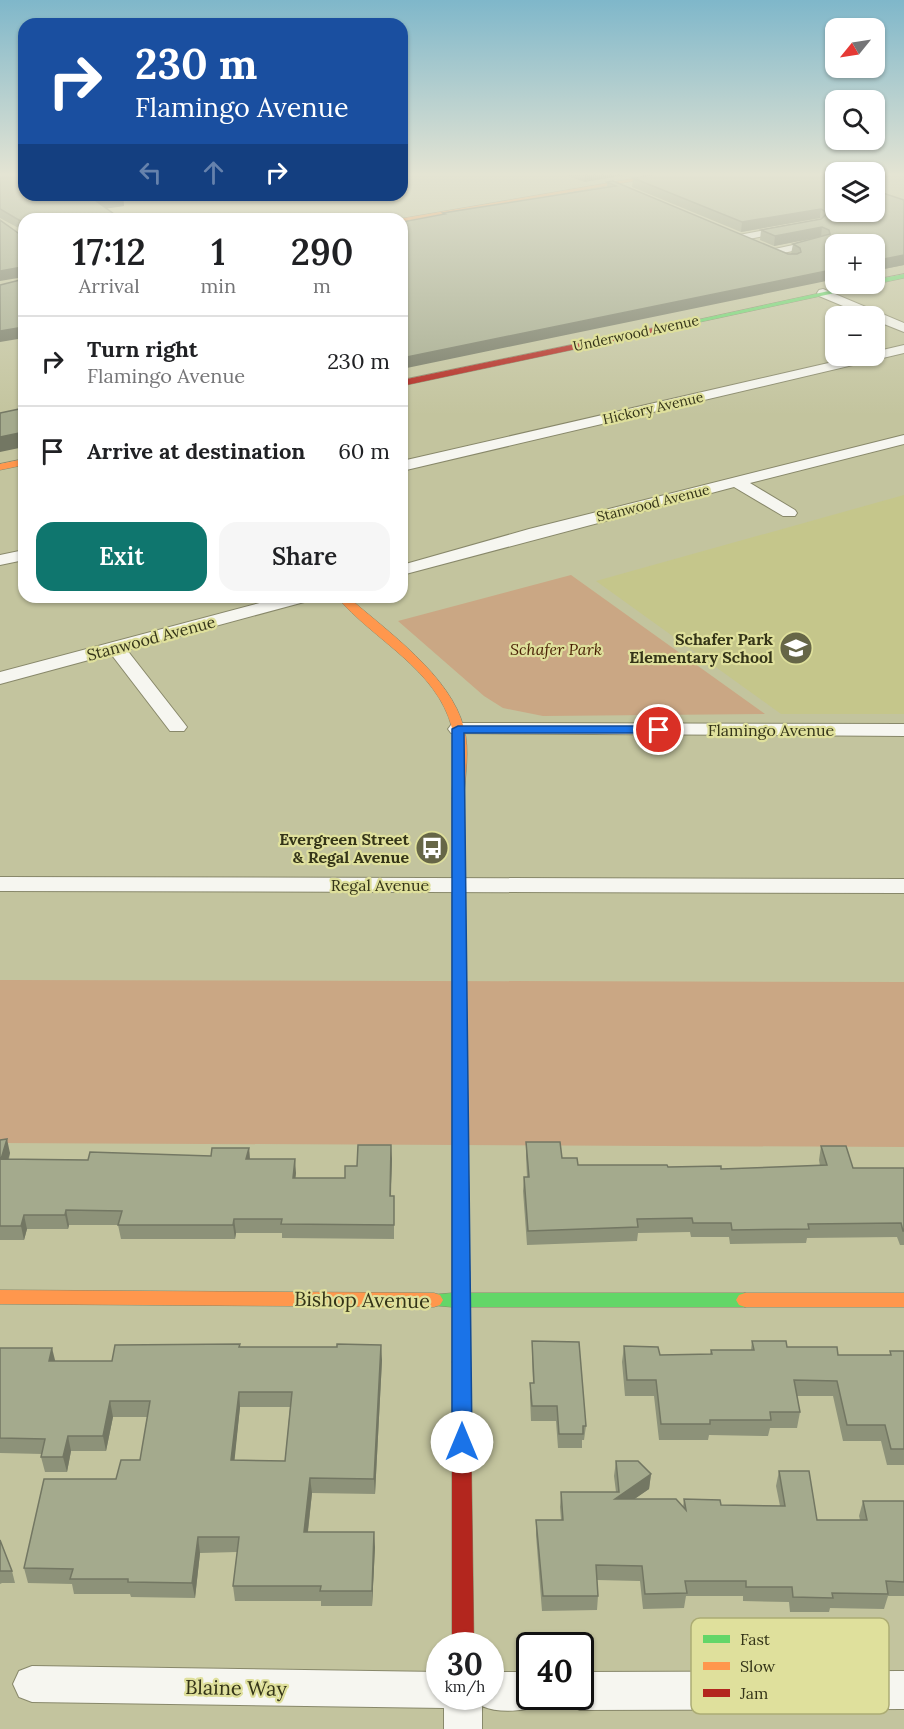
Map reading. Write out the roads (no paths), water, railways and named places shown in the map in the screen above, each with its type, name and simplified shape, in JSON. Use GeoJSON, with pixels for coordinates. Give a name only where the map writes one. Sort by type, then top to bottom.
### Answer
{"type":"FeatureCollection","features":[{"type":"Feature","properties":{"kind":"street"},"geometry":{"type":"LineString","coordinates":[[778,254],[792,260]]}},
{"type":"Feature","properties":{"kind":"street"},"geometry":{"type":"LineString","coordinates":[[885,280],[904,276]]}},
{"type":"Feature","properties":{"kind":"street"},"geometry":{"type":"LineString","coordinates":[[823,293],[904,328]]}},
{"type":"Feature","properties":{"kind":"street","name":"Underwood Avenue"},"geometry":{"type":"LineString","coordinates":[[408,382],[823,293]]}},
{"type":"Feature","properties":{"kind":"street","name":"Hickory Avenue"},"geometry":{"type":"LineString","coordinates":[[408,465],[904,349]]}},
{"type":"Feature","properties":{"kind":"street","name":"Stanwood Avenue"},"geometry":{"type":"LineString","coordinates":[[408,568],[735,481],[904,439]]}},
{"type":"Feature","properties":{"kind":"street"},"geometry":{"type":"LineString","coordinates":[[0,467],[18,463]]}},
{"type":"Feature","properties":{"kind":"street"},"geometry":{"type":"LineString","coordinates":[[735,481],[789,513]]}},
{"type":"Feature","properties":{"kind":"street"},"geometry":{"type":"LineString","coordinates":[[0,560],[18,556]]}},
{"type":"Feature","properties":{"kind":"street","name":"Stanwood Avenue"},"geometry":{"type":"LineString","coordinates":[[0,678],[280,603]]}},
{"type":"Feature","properties":{"kind":"street"},"geometry":{"type":"LineString","coordinates":[[349,603],[426,674],[447,702],[458,729],[463,1632]]}},
{"type":"Feature","properties":{"kind":"street"},"geometry":{"type":"LineString","coordinates":[[115,647],[177,727]]}},
{"type":"Feature","properties":{"kind":"street","name":"Flamingo Avenue"},"geometry":{"type":"LineString","coordinates":[[458,729],[904,730]]}},
{"type":"Feature","properties":{"kind":"street","name":"Regal Avenue"},"geometry":{"type":"LineString","coordinates":[[0,884],[904,886]]}},
{"type":"Feature","properties":{"kind":"street","name":"Bishop Avenue"},"geometry":{"type":"LineString","coordinates":[[0,1297],[904,1300]]}},
{"type":"Feature","properties":{"kind":"street","name":"Blaine Way"},"geometry":{"type":"LineString","coordinates":[[32,1684],[426,1691]]}},
{"type":"Feature","properties":{"kind":"street"},"geometry":{"type":"LineString","coordinates":[[889,1690],[904,1690]]}},
{"type":"Feature","properties":{"kind":"street"},"geometry":{"type":"LineString","coordinates":[[594,1691],[691,1691]]}},
{"type":"Feature","properties":{"kind":"street"},"geometry":{"type":"LineString","coordinates":[[463,1710],[463,1729]]}},
{"type":"Feature","properties":{"kind":"place","name":"Schafer Park Elementary School"},"geometry":{"type":"Point","coordinates":[796,648]}},
{"type":"Feature","properties":{"kind":"place","name":"Evergreen Street & Regal Avenue"},"geometry":{"type":"Point","coordinates":[432,848]}},
{"type":"Feature","properties":{"kind":"park label","name":"Schafer Park"},"geometry":{"type":"Point","coordinates":[556,649]}}]}
